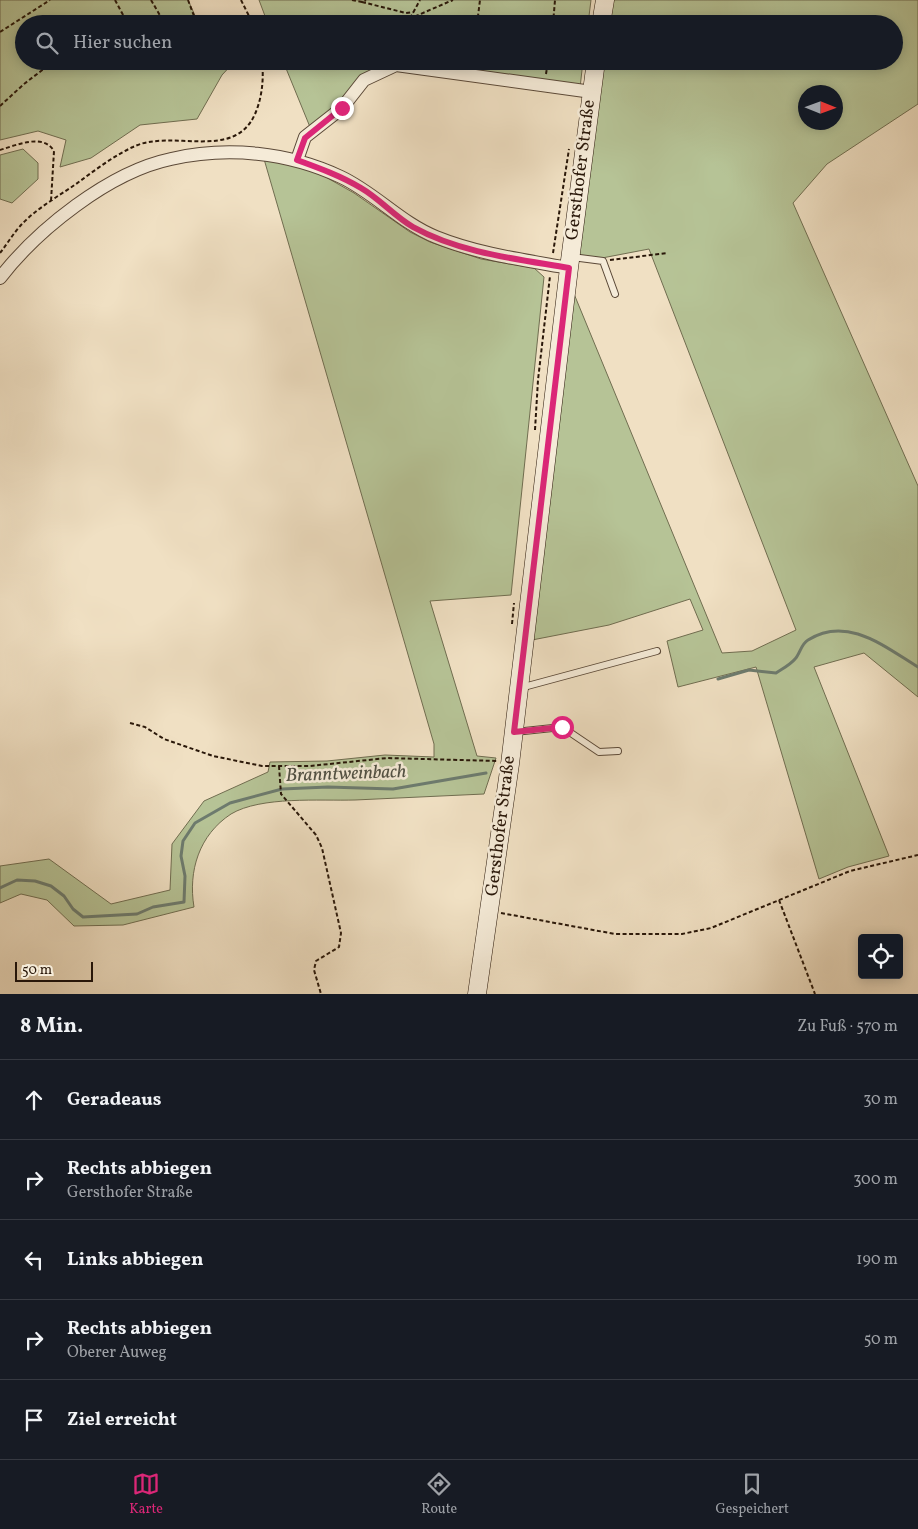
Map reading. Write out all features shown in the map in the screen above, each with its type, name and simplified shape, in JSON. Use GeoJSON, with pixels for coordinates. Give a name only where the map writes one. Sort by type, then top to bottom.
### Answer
{"type":"FeatureCollection","features":[{"type":"Feature","properties":{"kind":"main road"},"geometry":{"type":"LineString","coordinates":[[602,15],[605,0]]}},
{"type":"Feature","properties":{"kind":"main road","name":"Gersthofer Straße"},"geometry":{"type":"LineString","coordinates":[[477,994],[510,764],[569,262],[595,70]]}},
{"type":"Feature","properties":{"kind":"street"},"geometry":{"type":"LineString","coordinates":[[297,160],[305,138],[342,108],[364,80],[384,70]]}},
{"type":"Feature","properties":{"kind":"street"},"geometry":{"type":"LineString","coordinates":[[438,70],[592,92]]}},
{"type":"Feature","properties":{"kind":"street"},"geometry":{"type":"LineString","coordinates":[[0,278],[19,254],[73,208],[128,173],[170,159],[215,153],[267,155],[297,160],[362,188],[412,226],[435,237],[482,252],[569,262]]}},
{"type":"Feature","properties":{"kind":"lane"},"geometry":{"type":"LineString","coordinates":[[569,262],[602,261],[615,294]]}},
{"type":"Feature","properties":{"kind":"lane"},"geometry":{"type":"LineString","coordinates":[[519,688],[657,651]]}},
{"type":"Feature","properties":{"kind":"lane"},"geometry":{"type":"LineString","coordinates":[[514,732],[562,727],[599,752],[618,751]]}},
{"type":"Feature","properties":{"kind":"path"},"geometry":{"type":"LineString","coordinates":[[27,15],[50,0]]}},
{"type":"Feature","properties":{"kind":"path"},"geometry":{"type":"LineString","coordinates":[[115,0],[122,15]]}},
{"type":"Feature","properties":{"kind":"path"},"geometry":{"type":"LineString","coordinates":[[150,0],[159,15]]}},
{"type":"Feature","properties":{"kind":"path"},"geometry":{"type":"LineString","coordinates":[[188,0],[194,15]]}},
{"type":"Feature","properties":{"kind":"path"},"geometry":{"type":"LineString","coordinates":[[241,0],[248,15]]}},
{"type":"Feature","properties":{"kind":"path"},"geometry":{"type":"LineString","coordinates":[[352,0],[406,13],[414,12]]}},
{"type":"Feature","properties":{"kind":"path"},"geometry":{"type":"LineString","coordinates":[[362,2],[366,0]]}},
{"type":"Feature","properties":{"kind":"path"},"geometry":{"type":"LineString","coordinates":[[412,15],[420,0]]}},
{"type":"Feature","properties":{"kind":"path"},"geometry":{"type":"LineString","coordinates":[[419,15],[453,0]]}},
{"type":"Feature","properties":{"kind":"path"},"geometry":{"type":"LineString","coordinates":[[478,15],[480,0]]}},
{"type":"Feature","properties":{"kind":"path"},"geometry":{"type":"LineString","coordinates":[[554,15],[556,0]]}},
{"type":"Feature","properties":{"kind":"path"},"geometry":{"type":"LineString","coordinates":[[0,32],[15,22]]}},
{"type":"Feature","properties":{"kind":"path"},"geometry":{"type":"LineString","coordinates":[[0,106],[42,70]]}},
{"type":"Feature","properties":{"kind":"path"},"geometry":{"type":"LineString","coordinates":[[0,150],[42,141],[50,144],[54,151],[51,201]]}},
{"type":"Feature","properties":{"kind":"path"},"geometry":{"type":"LineString","coordinates":[[602,261],[668,253]]}},
{"type":"Feature","properties":{"kind":"path"},"geometry":{"type":"LineString","coordinates":[[130,723],[145,727],[164,739],[213,756],[244,763],[310,766],[387,758],[480,760],[510,764]]}},
{"type":"Feature","properties":{"kind":"path"},"geometry":{"type":"LineString","coordinates":[[279,766],[281,794],[306,822],[319,841],[340,925],[339,947],[316,961],[314,970],[321,994]]}},
{"type":"Feature","properties":{"kind":"path"},"geometry":{"type":"LineString","coordinates":[[490,911],[615,934],[682,934],[711,928],[850,871],[918,855]]}},
{"type":"Feature","properties":{"kind":"path"},"geometry":{"type":"LineString","coordinates":[[779,900],[815,994]]}},
{"type":"Feature","properties":{"kind":"green space"},"geometry":{"type":"Polygon","coordinates":[[[0,0],[188,0],[195,15],[15,15],[15,70],[227,70],[197,119],[140,125],[91,158],[60,167],[66,140],[38,131],[0,140],[0,0]]]}},
{"type":"Feature","properties":{"kind":"green space"},"geometry":{"type":"Polygon","coordinates":[[[259,0],[591,0],[589,15],[265,15],[259,0]]]}},
{"type":"Feature","properties":{"kind":"green space"},"geometry":{"type":"Polygon","coordinates":[[[613,0],[918,0],[918,104],[827,164],[793,203],[918,486],[918,697],[864,653],[814,667],[889,856],[848,867],[819,879],[756,667],[678,687],[667,641],[703,630],[690,599],[609,625],[532,640],[572,289],[722,653],[752,651],[796,630],[649,249],[602,258],[579,255],[603,70],[903,70],[903,15],[610,15],[613,0]]]}},
{"type":"Feature","properties":{"kind":"green space"},"geometry":{"type":"Polygon","coordinates":[[[287,70],[382,70],[339,107],[310,127],[287,70]]]}},
{"type":"Feature","properties":{"kind":"green space"},"geometry":{"type":"Polygon","coordinates":[[[443,70],[582,70],[580,88],[443,70]]]}},
{"type":"Feature","properties":{"kind":"green space"},"geometry":{"type":"Polygon","coordinates":[[[23,149],[38,163],[38,179],[12,203],[0,199],[0,155],[23,149]]]}},
{"type":"Feature","properties":{"kind":"green space"},"geometry":{"type":"Polygon","coordinates":[[[264,159],[315,171],[354,193],[410,232],[430,242],[481,259],[534,268],[544,277],[511,595],[430,601],[477,756],[496,758],[484,794],[291,801],[258,804],[244,808],[231,814],[220,823],[204,843],[195,867],[193,880],[194,907],[123,925],[74,926],[47,900],[21,894],[0,903],[0,866],[49,859],[111,904],[170,890],[172,844],[204,801],[268,772],[270,762],[327,761],[385,755],[434,757],[434,744],[264,159]]]}},
{"type":"Feature","properties":{"kind":"waterway","name":"Branntweinbach"},"geometry":{"type":"LineString","coordinates":[[718,679],[749,670],[776,673],[797,657],[808,640],[823,633],[837,631],[851,632],[879,643],[918,667]]}},
{"type":"Feature","properties":{"kind":"waterway","name":"Branntweinbach"},"geometry":{"type":"LineString","coordinates":[[0,888],[17,880],[35,881],[51,886],[64,896],[73,909],[83,917],[137,914],[153,907],[184,902],[185,876],[181,856],[183,841],[195,823],[230,803],[282,789],[328,787],[393,789],[486,773]]}},
{"type":"Feature","properties":{"kind":"route"},"geometry":{"type":"LineString","coordinates":[[342,108],[330,120],[305,138],[297,160],[322,169],[362,188],[412,226],[435,237],[482,252],[569,268],[514,732],[555,726],[562,727]]}}]}
